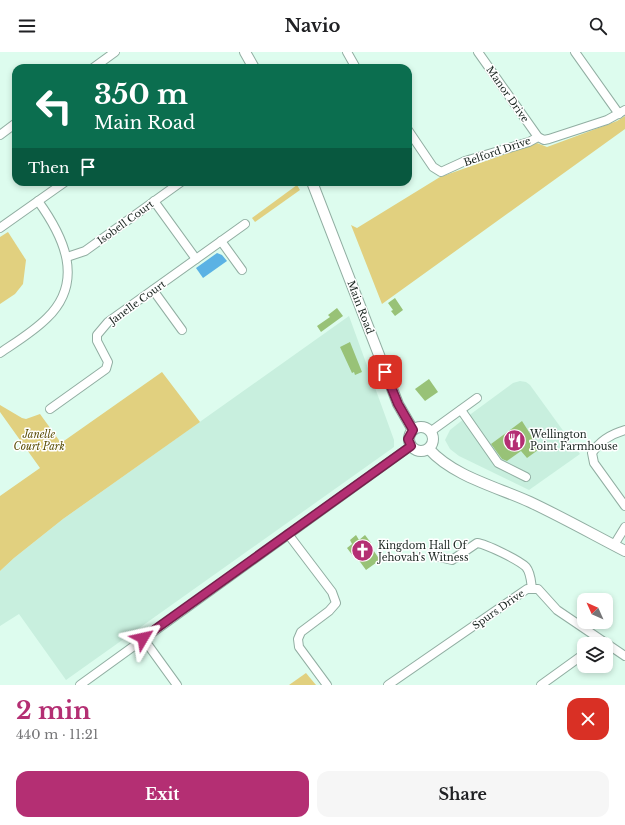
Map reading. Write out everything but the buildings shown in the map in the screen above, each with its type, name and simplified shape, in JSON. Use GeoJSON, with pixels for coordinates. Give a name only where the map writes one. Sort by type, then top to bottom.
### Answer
{"type":"FeatureCollection","features":[{"type":"Feature","properties":{"kind":"main road"},"geometry":{"type":"LineString","coordinates":[[246,52],[252,64]]}},
{"type":"Feature","properties":{"kind":"main road","name":"Main Road"},"geometry":{"type":"LineString","coordinates":[[314,186],[398,404],[413,430]]}},
{"type":"Feature","properties":{"kind":"main road"},"geometry":{"type":"LineString","coordinates":[[424,428],[430,432],[433,439],[429,448],[425,451],[417,451],[411,446],[408,439],[413,430],[424,428]]}},
{"type":"Feature","properties":{"kind":"main road"},"geometry":{"type":"LineString","coordinates":[[429,448],[445,463],[461,472],[532,502],[621,549]]}},
{"type":"Feature","properties":{"kind":"street"},"geometry":{"type":"LineString","coordinates":[[98,64],[115,52]]}},
{"type":"Feature","properties":{"kind":"street"},"geometry":{"type":"LineString","coordinates":[[347,52],[354,64]]}},
{"type":"Feature","properties":{"kind":"street","name":"Manor Drive"},"geometry":{"type":"LineString","coordinates":[[478,52],[538,137]]}},
{"type":"Feature","properties":{"kind":"street"},"geometry":{"type":"LineString","coordinates":[[575,52],[622,112]]}},
{"type":"Feature","properties":{"kind":"street","name":"Belford Drive"},"geometry":{"type":"LineString","coordinates":[[412,136],[433,167],[441,172],[465,161],[529,142],[538,137],[544,140],[549,139],[607,120],[622,112]]}},
{"type":"Feature","properties":{"kind":"street"},"geometry":{"type":"LineString","coordinates":[[0,134],[12,126]]}},
{"type":"Feature","properties":{"kind":"street"},"geometry":{"type":"LineString","coordinates":[[0,228],[59,186]]}},
{"type":"Feature","properties":{"kind":"street","name":"Isobell Court"},"geometry":{"type":"LineString","coordinates":[[67,257],[85,251],[175,186]]}},
{"type":"Feature","properties":{"kind":"street"},"geometry":{"type":"LineString","coordinates":[[0,353],[48,317],[59,303],[67,278],[67,257],[53,221],[38,201]]}},
{"type":"Feature","properties":{"kind":"street"},"geometry":{"type":"LineString","coordinates":[[154,201],[196,259]]}},
{"type":"Feature","properties":{"kind":"street","name":"Janelle Court"},"geometry":{"type":"LineString","coordinates":[[50,409],[106,368],[108,362],[97,341],[96,335],[108,322],[245,224]]}},
{"type":"Feature","properties":{"kind":"street"},"geometry":{"type":"LineString","coordinates":[[221,241],[242,270]]}},
{"type":"Feature","properties":{"kind":"street"},"geometry":{"type":"LineString","coordinates":[[153,290],[182,330]]}},
{"type":"Feature","properties":{"kind":"street"},"geometry":{"type":"LineString","coordinates":[[430,432],[477,398]]}},
{"type":"Feature","properties":{"kind":"street"},"geometry":{"type":"LineString","coordinates":[[461,410],[498,463],[526,477]]}},
{"type":"Feature","properties":{"kind":"street"},"geometry":{"type":"LineString","coordinates":[[625,430],[612,434],[597,445],[592,453],[594,463],[625,506]]}},
{"type":"Feature","properties":{"kind":"street"},"geometry":{"type":"LineString","coordinates":[[80,685],[143,638],[411,446]]}},
{"type":"Feature","properties":{"kind":"street"},"geometry":{"type":"LineString","coordinates":[[621,549],[625,527]]}},
{"type":"Feature","properties":{"kind":"street"},"geometry":{"type":"LineString","coordinates":[[288,534],[332,592],[336,603],[330,611],[301,632],[298,639],[299,647],[327,685]]}},
{"type":"Feature","properties":{"kind":"street"},"geometry":{"type":"LineString","coordinates":[[439,557],[452,560],[477,543],[485,544],[525,567],[529,574],[532,589]]}},
{"type":"Feature","properties":{"kind":"street","name":"Spurs Drive"},"geometry":{"type":"LineString","coordinates":[[388,685],[527,589],[538,589],[557,610],[593,637]]}},
{"type":"Feature","properties":{"kind":"street"},"geometry":{"type":"LineString","coordinates":[[143,638],[177,685]]}},
{"type":"Feature","properties":{"kind":"street","name":"Spurs Drive"},"geometry":{"type":"LineString","coordinates":[[613,649],[625,656]]}},
{"type":"Feature","properties":{"kind":"street"},"geometry":{"type":"LineString","coordinates":[[541,685],[577,659]]}},
{"type":"Feature","properties":{"kind":"shaded area"},"geometry":{"type":"Polygon","coordinates":[[[349,316],[394,440],[394,447],[66,680],[19,614],[0,626],[0,571],[14,558],[63,519],[349,316]]]}},
{"type":"Feature","properties":{"kind":"shaded area"},"geometry":{"type":"Polygon","coordinates":[[[520,381],[526,382],[530,385],[580,454],[529,490],[459,456],[450,449],[445,440],[450,430],[460,422],[513,383],[520,381]]]}},
{"type":"Feature","properties":{"kind":"green space"},"geometry":{"type":"Polygon","coordinates":[[[625,116],[625,129],[382,304],[351,225],[357,228],[440,177],[537,143],[547,147],[617,121],[625,116]]]}},
{"type":"Feature","properties":{"kind":"green space"},"geometry":{"type":"Polygon","coordinates":[[[298,186],[300,190],[255,222],[252,218],[298,186]]]}},
{"type":"Feature","properties":{"kind":"green space"},"geometry":{"type":"Polygon","coordinates":[[[8,232],[26,260],[23,284],[15,294],[0,304],[0,237],[8,232]]]}},
{"type":"Feature","properties":{"kind":"green space","name":"Janelle Court Park"},"geometry":{"type":"Polygon","coordinates":[[[162,372],[200,422],[63,519],[0,571],[0,496],[40,468],[0,412],[0,405],[26,419],[40,414],[61,443],[162,372]]]}},
{"type":"Feature","properties":{"kind":"green space"},"geometry":{"type":"Polygon","coordinates":[[[306,673],[316,685],[289,685],[306,673]]]}},
{"type":"Feature","properties":{"kind":"water"},"geometry":{"type":"Polygon","coordinates":[[[217,253],[222,255],[227,261],[203,278],[196,268],[217,253]]]}},
{"type":"Feature","properties":{"kind":"place","name":"Wellington Point Farmhouse"},"geometry":{"type":"Point","coordinates":[515,440]}},
{"type":"Feature","properties":{"kind":"place","name":"Kingdom Hall Of Jehovah's Witness"},"geometry":{"type":"Point","coordinates":[362,551]}},
{"type":"Feature","properties":{"kind":"route"},"geometry":{"type":"LineString","coordinates":[[143,638],[411,446],[408,439],[413,430],[398,404],[385,372]]}}]}
